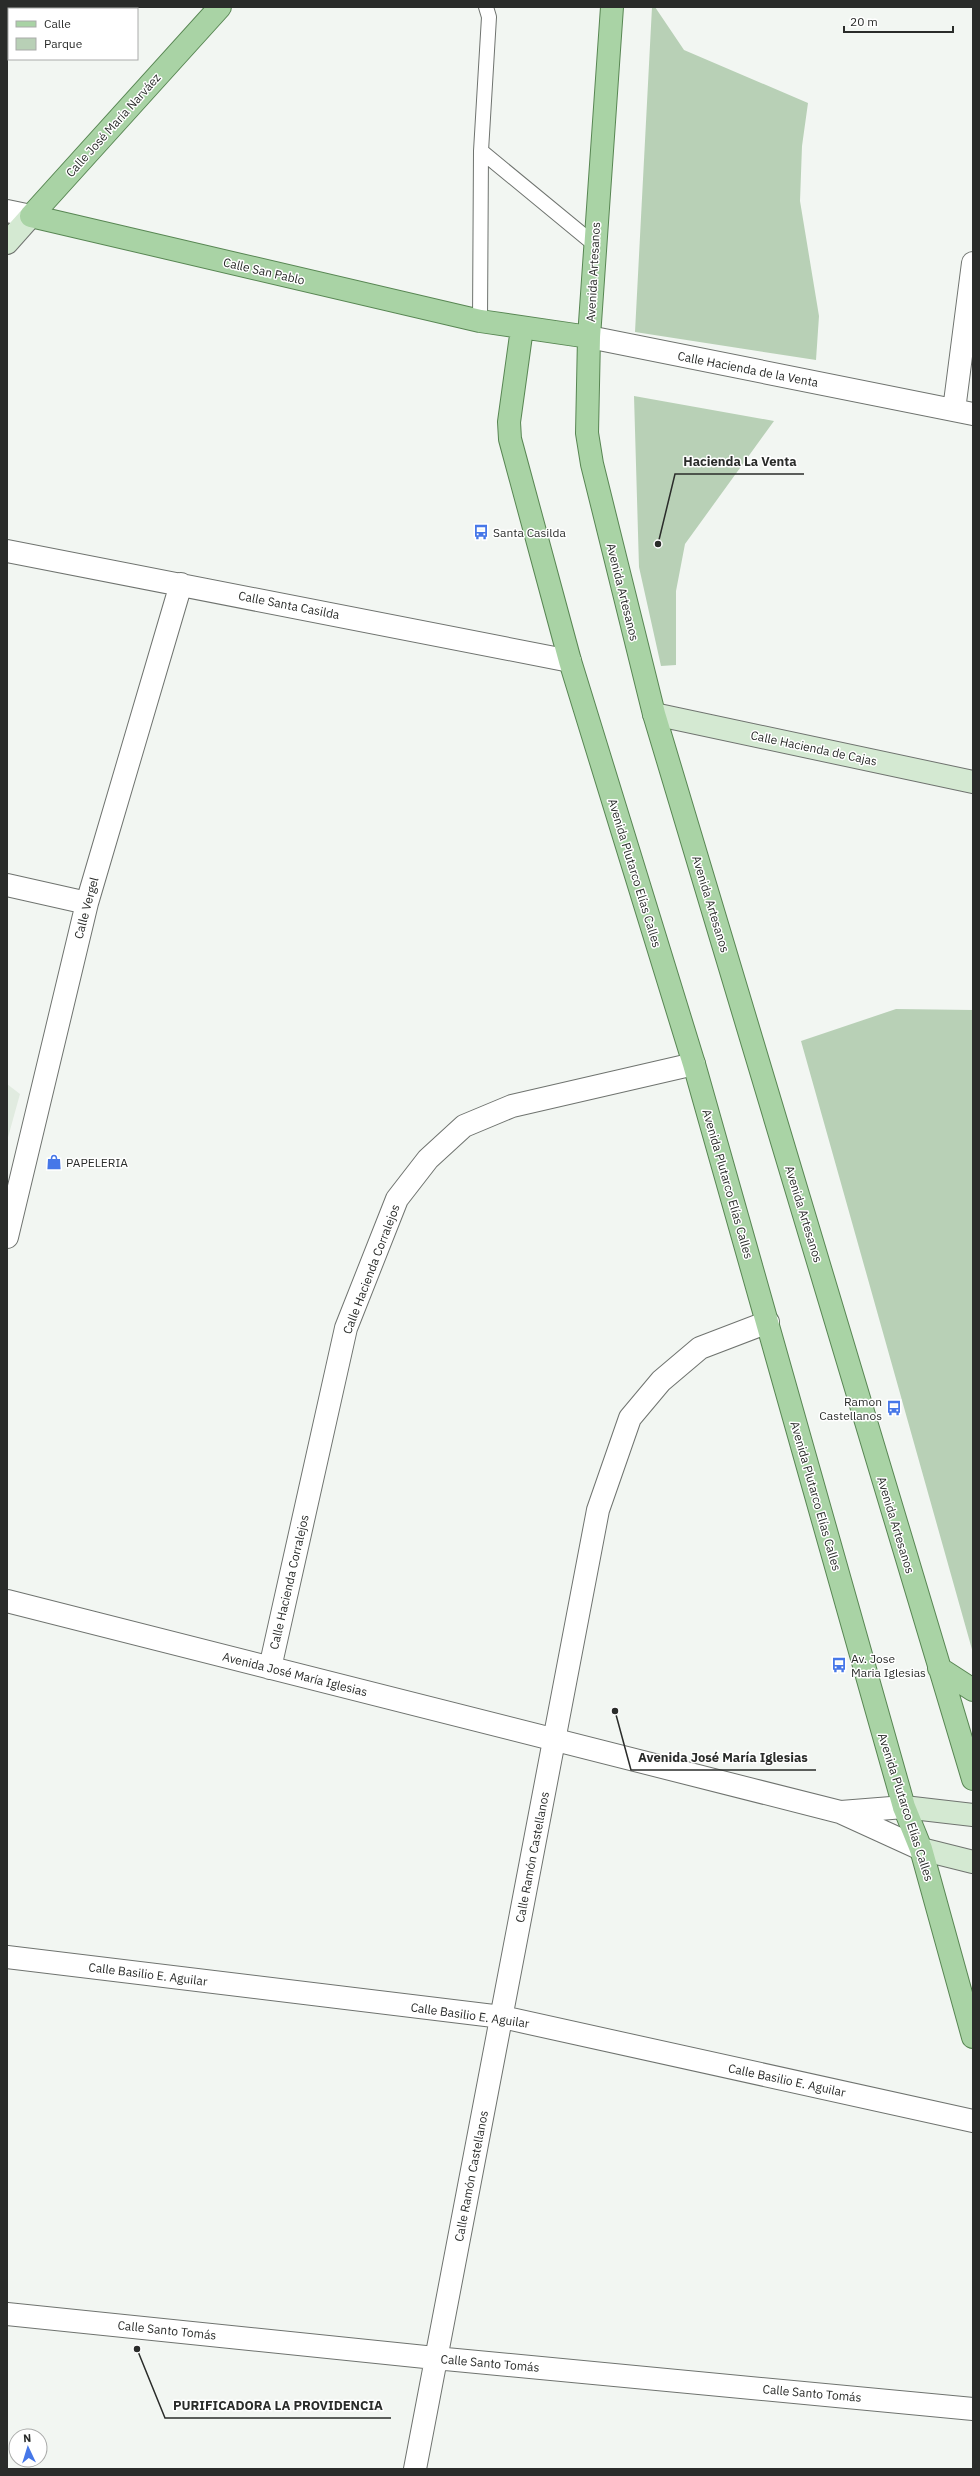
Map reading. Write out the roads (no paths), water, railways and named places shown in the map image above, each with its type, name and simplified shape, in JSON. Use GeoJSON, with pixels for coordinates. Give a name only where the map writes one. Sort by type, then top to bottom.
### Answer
{"type":"FeatureCollection","features":[{"type":"Feature","properties":{"kind":"main road","name":"Calle José María Narváez"},"geometry":{"type":"LineString","coordinates":[[31,216],[220,7]]}},
{"type":"Feature","properties":{"kind":"main road","name":"Avenida Artesanos"},"geometry":{"type":"LineString","coordinates":[[612,7],[594,244],[589,337],[587,433],[592,464],[654,714],[973,1779]]}},
{"type":"Feature","properties":{"kind":"main road","name":"Calle San Pablo"},"geometry":{"type":"LineString","coordinates":[[31,216],[480,321],[522,328]]}},
{"type":"Feature","properties":{"kind":"main road","name":"Calle Hacienda de la Venta"},"geometry":{"type":"LineString","coordinates":[[522,328],[589,337]]}},
{"type":"Feature","properties":{"kind":"main road","name":"Avenida Plutarco Elías Calles"},"geometry":{"type":"LineString","coordinates":[[522,328],[509,422],[510,439],[570,661],[694,1064],[904,1807],[921,1849],[973,2037]]}},
{"type":"Feature","properties":{"kind":"main road"},"geometry":{"type":"LineString","coordinates":[[939,1668],[973,1690]]}},
{"type":"Feature","properties":{"kind":"street","name":"Calle San Pablo"},"geometry":{"type":"LineString","coordinates":[[7,210],[31,216]]}},
{"type":"Feature","properties":{"kind":"street","name":"Calle José María Narváez"},"geometry":{"type":"LineString","coordinates":[[7,244],[31,216]]}},
{"type":"Feature","properties":{"kind":"street"},"geometry":{"type":"LineString","coordinates":[[963,412],[973,263]]}},
{"type":"Feature","properties":{"kind":"street","name":"Calle Hacienda de la Venta"},"geometry":{"type":"LineString","coordinates":[[589,337],[963,412]]}},
{"type":"Feature","properties":{"kind":"street","name":"Calle Santa Casilda"},"geometry":{"type":"LineString","coordinates":[[7,551],[570,661]]}},
{"type":"Feature","properties":{"kind":"street","name":"Calle Vergel"},"geometry":{"type":"LineString","coordinates":[[7,1237],[87,903],[181,584]]}},
{"type":"Feature","properties":{"kind":"street","name":"Calle Hacienda de Cajas"},"geometry":{"type":"LineString","coordinates":[[654,714],[973,782]]}},
{"type":"Feature","properties":{"kind":"street"},"geometry":{"type":"LineString","coordinates":[[7,885],[87,903]]}},
{"type":"Feature","properties":{"kind":"street","name":"Calle Hacienda Corralejos"},"geometry":{"type":"LineString","coordinates":[[270,1668],[346,1328],[397,1199],[428,1158],[464,1126],[512,1106],[694,1064]]}},
{"type":"Feature","properties":{"kind":"street","name":"Calle Ramón Castellanos"},"geometry":{"type":"LineString","coordinates":[[415,2469],[598,1510],[630,1418],[661,1381],[700,1348],[768,1322]]}},
{"type":"Feature","properties":{"kind":"street","name":"Avenida José María Iglesias"},"geometry":{"type":"LineString","coordinates":[[7,1601],[840,1812],[921,1849],[973,1862]]}},
{"type":"Feature","properties":{"kind":"street","name":"Avenida José María Iglesias"},"geometry":{"type":"LineString","coordinates":[[840,1812],[904,1807],[973,1815]]}},
{"type":"Feature","properties":{"kind":"street","name":"Calle Basilio E. Aguilar"},"geometry":{"type":"LineString","coordinates":[[7,1957],[502,2017],[973,2121]]}},
{"type":"Feature","properties":{"kind":"street","name":"Calle Santo Tomás"},"geometry":{"type":"LineString","coordinates":[[7,2314],[435,2358],[973,2409]]}},
{"type":"Feature","properties":{"kind":"lane"},"geometry":{"type":"LineString","coordinates":[[480,321],[481,151],[489,17],[486,7]]}},
{"type":"Feature","properties":{"kind":"lane"},"geometry":{"type":"LineString","coordinates":[[481,151],[594,244]]}},
{"type":"Feature","properties":{"kind":"place","name":"Santa Casilda"},"geometry":{"type":"Point","coordinates":[481,532]}},
{"type":"Feature","properties":{"kind":"place","name":"Hacienda La Venta"},"geometry":{"type":"Point","coordinates":[658,544]}},
{"type":"Feature","properties":{"kind":"place","name":"PAPELERIA"},"geometry":{"type":"Point","coordinates":[54,1162]}},
{"type":"Feature","properties":{"kind":"place","name":"Ramon Castellanos"},"geometry":{"type":"Point","coordinates":[894,1408]}},
{"type":"Feature","properties":{"kind":"place","name":"Av. Jose Maria Iglesias"},"geometry":{"type":"Point","coordinates":[839,1665]}},
{"type":"Feature","properties":{"kind":"place","name":"Avenida José María Iglesias"},"geometry":{"type":"Point","coordinates":[615,1711]}},
{"type":"Feature","properties":{"kind":"place","name":"PURIFICADORA LA PROVIDENCIA"},"geometry":{"type":"Point","coordinates":[137,2349]}}]}
